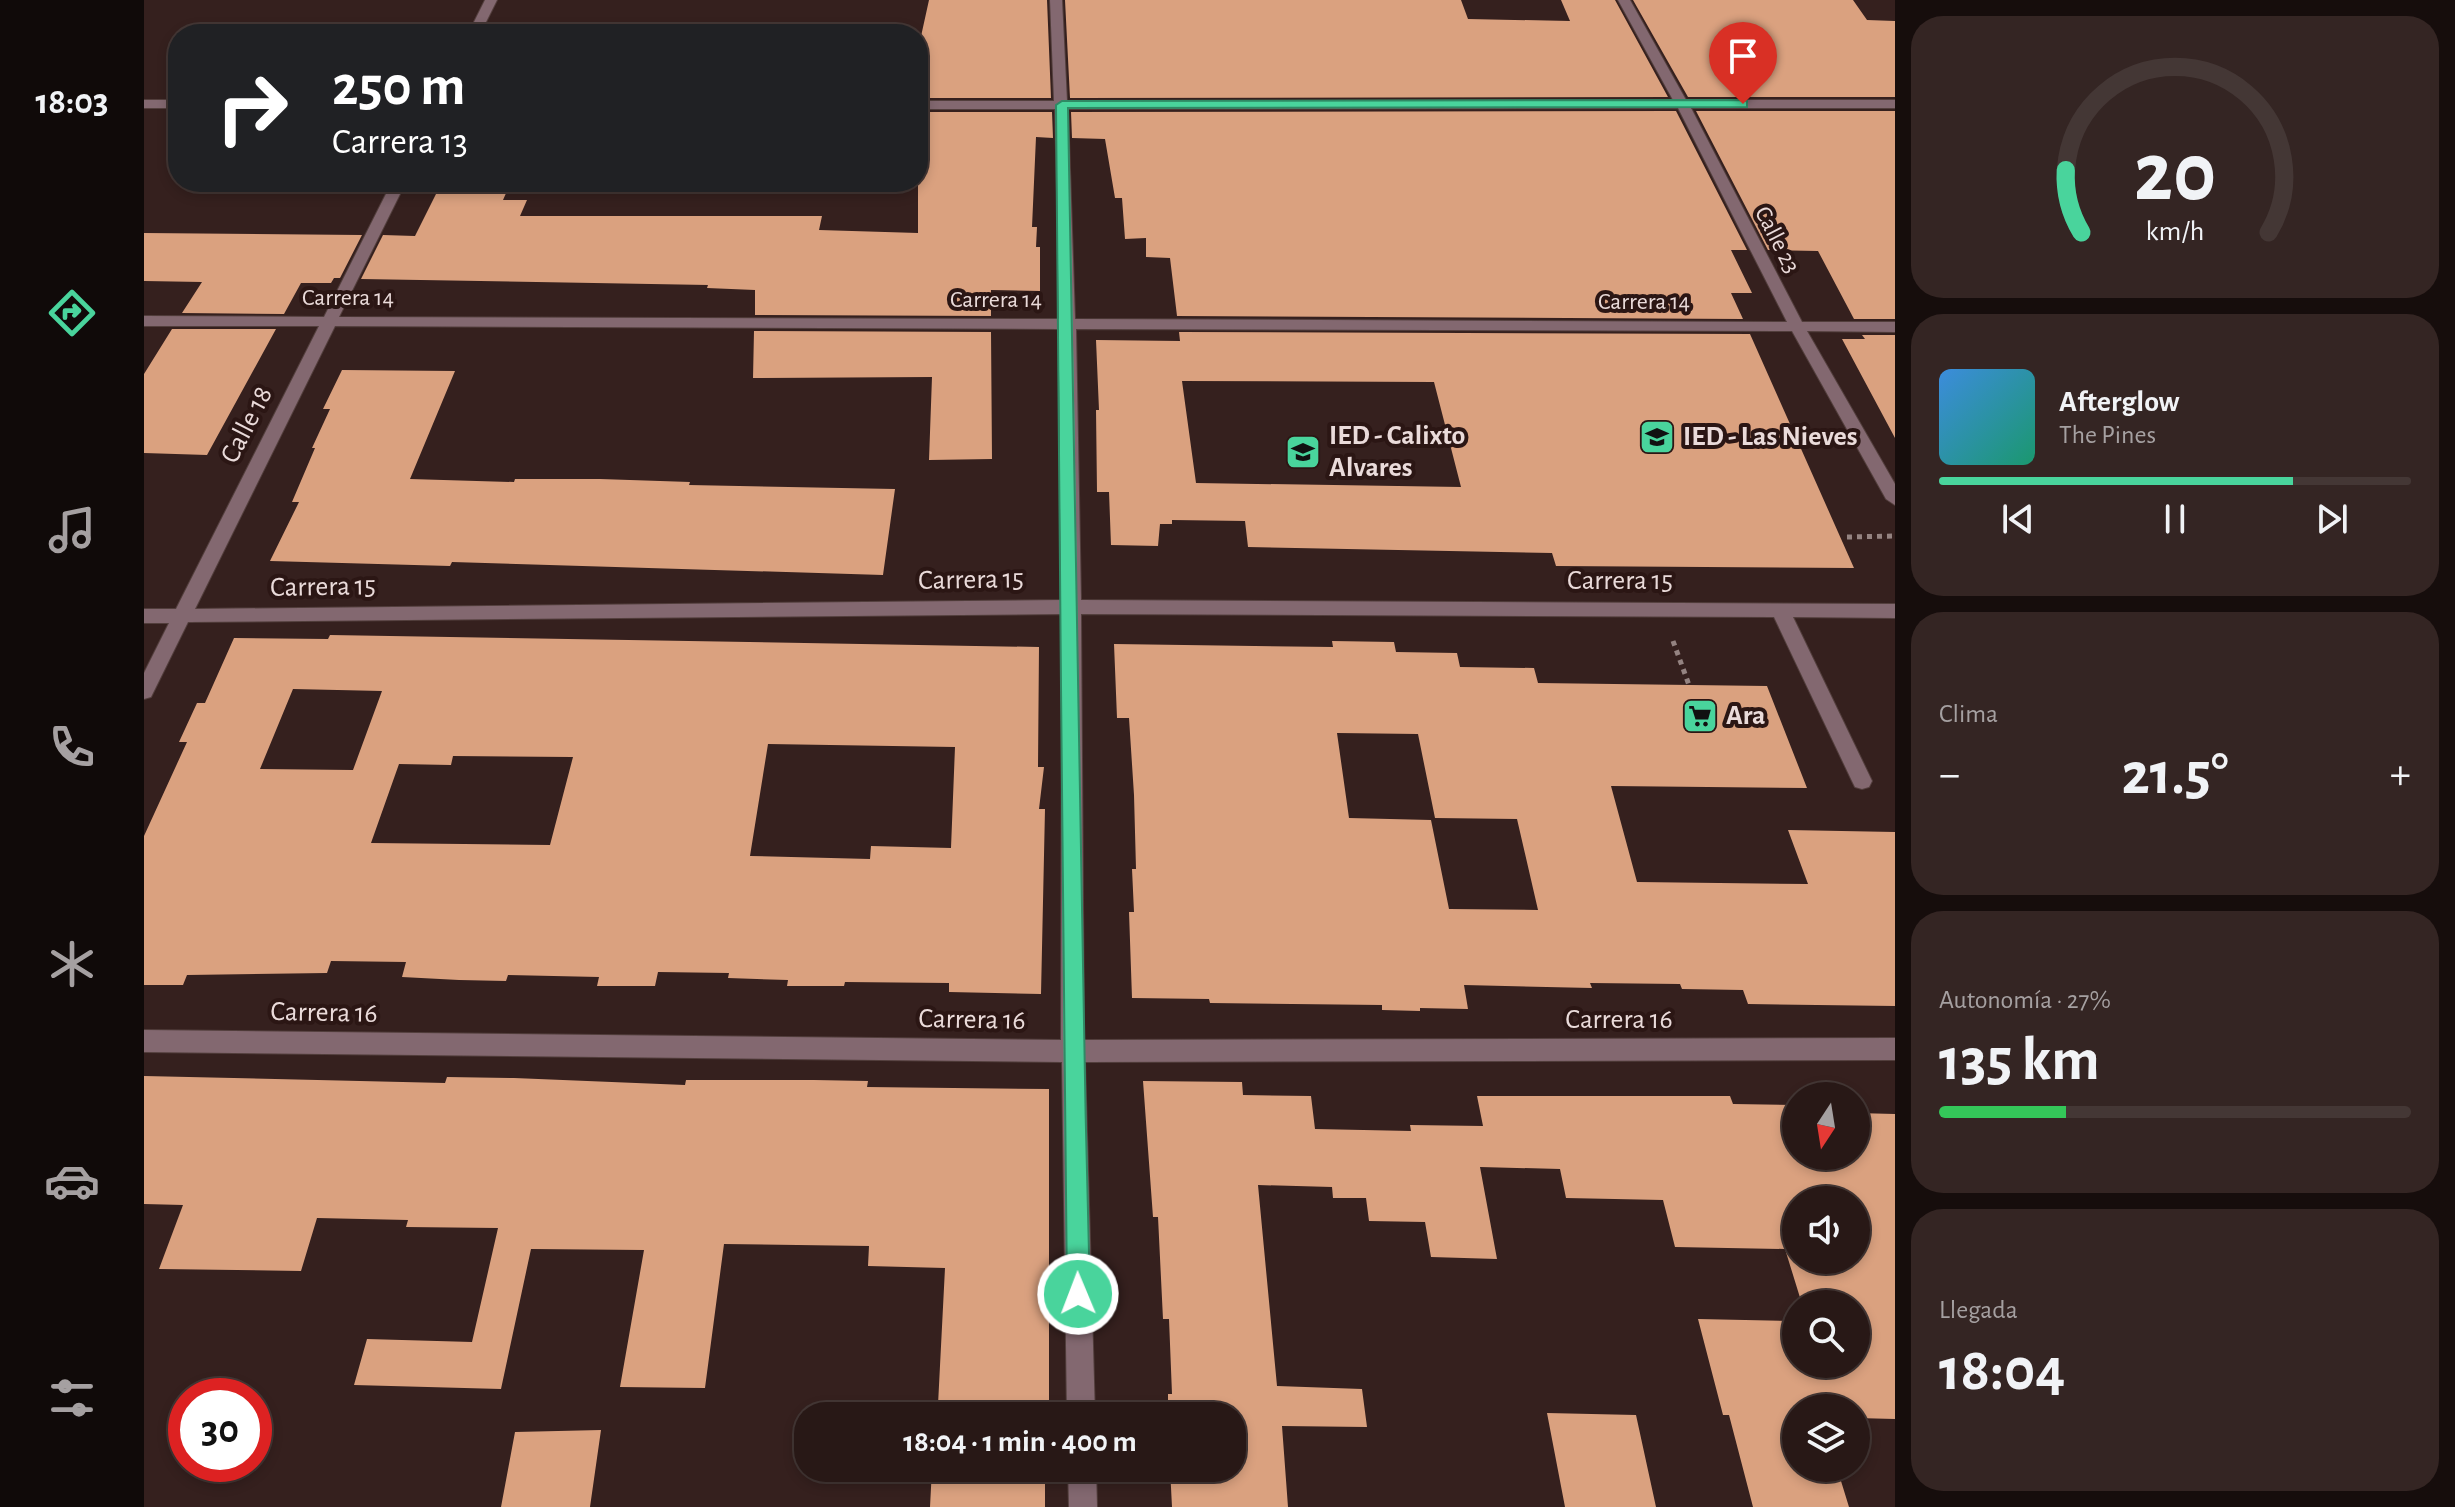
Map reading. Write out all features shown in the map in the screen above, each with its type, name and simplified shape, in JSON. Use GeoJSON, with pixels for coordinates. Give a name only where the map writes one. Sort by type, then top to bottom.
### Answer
{"type":"FeatureCollection","features":[{"type":"Feature","properties":{"kind":"street"},"geometry":{"type":"LineString","coordinates":[[479,24],[491,0]]}},
{"type":"Feature","properties":{"kind":"street"},"geometry":{"type":"LineString","coordinates":[[1056,0],[1062,105],[1071,607],[1073,1051],[1081,1402]]}},
{"type":"Feature","properties":{"kind":"street","name":"Calle 23"},"geometry":{"type":"LineString","coordinates":[[1624,0],[1682,104],[1797,327],[1895,499]]}},
{"type":"Feature","properties":{"kind":"street"},"geometry":{"type":"LineString","coordinates":[[144,104],[168,104]]}},
{"type":"Feature","properties":{"kind":"street"},"geometry":{"type":"LineString","coordinates":[[928,105],[1895,104]]}},
{"type":"Feature","properties":{"kind":"street","name":"Calle 18"},"geometry":{"type":"LineString","coordinates":[[144,692],[394,192]]}},
{"type":"Feature","properties":{"kind":"street","name":"Carrera 14"},"geometry":{"type":"LineString","coordinates":[[144,321],[1895,327]]}},
{"type":"Feature","properties":{"kind":"street","name":"Carrera 15"},"geometry":{"type":"LineString","coordinates":[[144,616],[1071,607],[1895,611]]}},
{"type":"Feature","properties":{"kind":"street"},"geometry":{"type":"LineString","coordinates":[[1780,610],[1862,781]]}},
{"type":"Feature","properties":{"kind":"street","name":"Carrera 16"},"geometry":{"type":"LineString","coordinates":[[144,1041],[1073,1051],[1895,1049]]}},
{"type":"Feature","properties":{"kind":"street"},"geometry":{"type":"LineString","coordinates":[[1082,1482],[1083,1507]]}},
{"type":"Feature","properties":{"kind":"path"},"geometry":{"type":"LineString","coordinates":[[1847,537],[1895,536]]}},
{"type":"Feature","properties":{"kind":"path"},"geometry":{"type":"LineString","coordinates":[[1663,609],[1689,685]]}},
{"type":"Feature","properties":{"kind":"building"},"geometry":{"type":"Polygon","coordinates":[[[929,0],[1047,0],[1051,98],[928,98],[928,24],[924,24],[929,0]]]}},
{"type":"Feature","properties":{"kind":"building"},"geometry":{"type":"Polygon","coordinates":[[[1065,0],[1461,0],[1468,19],[1570,21],[1561,0],[1615,0],[1668,97],[1070,98],[1065,0]]]}},
{"type":"Feature","properties":{"kind":"building"},"geometry":{"type":"Polygon","coordinates":[[[1633,0],[1853,0],[1867,20],[1895,21],[1895,97],[1688,97],[1633,0]]]}},
{"type":"Feature","properties":{"kind":"building"},"geometry":{"type":"Polygon","coordinates":[[[1676,111],[1747,250],[1731,250],[1752,293],[1731,293],[1743,319],[1177,316],[1170,258],[1146,257],[1146,238],[1125,239],[1122,198],[1115,198],[1105,139],[1072,138],[1071,112],[1676,111]]]}},
{"type":"Feature","properties":{"kind":"building"},"geometry":{"type":"Polygon","coordinates":[[[1696,111],[1895,111],[1895,319],[1854,319],[1818,251],[1768,250],[1696,111]]]}},
{"type":"Feature","properties":{"kind":"building"},"geometry":{"type":"Polygon","coordinates":[[[928,112],[1052,112],[1053,138],[1036,137],[1032,227],[1037,227],[1036,247],[1040,247],[1040,291],[991,290],[991,316],[755,315],[755,290],[707,288],[708,285],[361,279],[383,235],[415,236],[437,192],[507,192],[503,200],[527,200],[520,216],[822,216],[819,230],[918,233],[918,192],[928,192],[928,112]]]}},
{"type":"Feature","properties":{"kind":"building"},"geometry":{"type":"Polygon","coordinates":[[[144,233],[362,235],[340,278],[334,278],[331,283],[301,283],[284,314],[182,313],[202,282],[144,281],[144,233]]]}},
{"type":"Feature","properties":{"kind":"building"},"geometry":{"type":"Polygon","coordinates":[[[172,329],[276,329],[207,455],[144,453],[144,374],[172,329]]]}},
{"type":"Feature","properties":{"kind":"building"},"geometry":{"type":"Polygon","coordinates":[[[754,331],[991,332],[992,459],[929,460],[932,377],[753,378],[754,331]]]}},
{"type":"Feature","properties":{"kind":"building"},"geometry":{"type":"Polygon","coordinates":[[[1179,332],[1750,334],[1854,568],[1556,566],[1552,553],[1248,547],[1245,521],[1172,520],[1172,524],[1160,524],[1158,546],[1111,545],[1109,492],[1097,492],[1096,410],[1099,410],[1096,340],[1180,341],[1179,332]],[[1182,381],[1196,483],[1461,487],[1434,382],[1182,381]]]}},
{"type":"Feature","properties":{"kind":"building"},"geometry":{"type":"Polygon","coordinates":[[[1862,335],[1895,335],[1895,438],[1842,339],[1865,339],[1862,335]]]}},
{"type":"Feature","properties":{"kind":"building"},"geometry":{"type":"Polygon","coordinates":[[[342,370],[455,371],[410,479],[514,482],[515,479],[600,479],[690,482],[689,485],[895,489],[883,575],[452,562],[450,566],[270,561],[299,502],[292,502],[330,409],[323,409],[342,370]]]}},
{"type":"Feature","properties":{"kind":"building"},"geometry":{"type":"Polygon","coordinates":[[[330,635],[1039,647],[1038,767],[1044,767],[1039,809],[1045,809],[1041,994],[949,992],[949,983],[845,982],[844,986],[787,986],[788,980],[728,978],[729,973],[658,972],[655,986],[597,986],[599,977],[508,975],[506,981],[459,980],[402,977],[406,962],[331,961],[327,973],[187,975],[183,985],[144,985],[144,836],[187,742],[179,742],[197,703],[205,703],[234,638],[328,639],[330,635]],[[293,689],[260,769],[353,770],[382,691],[293,689]],[[768,744],[750,856],[870,859],[871,846],[951,848],[955,747],[768,744]],[[453,756],[451,765],[399,764],[371,843],[550,845],[573,757],[453,756]]]}},
{"type":"Feature","properties":{"kind":"building"},"geometry":{"type":"Polygon","coordinates":[[[1332,641],[1394,642],[1396,652],[1457,653],[1460,667],[1534,668],[1538,683],[1767,686],[1807,788],[1611,786],[1637,882],[1808,884],[1788,830],[1895,832],[1895,1006],[1748,1004],[1743,990],[1682,989],[1680,984],[1590,983],[1592,988],[1464,985],[1468,1009],[1420,1008],[1420,1011],[1382,1010],[1382,1005],[1210,1003],[1209,999],[1132,998],[1129,912],[1134,912],[1132,869],[1136,869],[1134,795],[1129,718],[1117,718],[1114,644],[1333,647],[1332,641]],[[1337,733],[1349,818],[1431,820],[1449,909],[1538,910],[1517,819],[1435,818],[1418,734],[1337,733]]]}},
{"type":"Feature","properties":{"kind":"building"},"geometry":{"type":"Polygon","coordinates":[[[144,1076],[445,1083],[447,1077],[514,1078],[685,1085],[686,1080],[814,1080],[868,1081],[867,1087],[1049,1089],[1049,1402],[938,1402],[945,1268],[868,1266],[869,1246],[724,1244],[705,1388],[620,1387],[644,1250],[531,1249],[501,1389],[354,1385],[367,1339],[472,1342],[498,1228],[406,1227],[408,1220],[317,1218],[301,1271],[159,1269],[183,1205],[144,1204],[144,1076]]]}},
{"type":"Feature","properties":{"kind":"building"},"geometry":{"type":"Polygon","coordinates":[[[1143,1081],[1242,1082],[1243,1095],[1311,1096],[1315,1129],[1411,1131],[1410,1125],[1483,1126],[1477,1096],[1730,1096],[1733,1104],[1782,1105],[1782,1170],[1870,1170],[1870,1113],[1895,1114],[1895,1419],[1870,1418],[1870,1394],[1782,1394],[1782,1482],[1841,1482],[1849,1507],[1753,1507],[1729,1415],[1723,1415],[1698,1319],[1782,1321],[1782,1378],[1870,1378],[1870,1290],[1798,1290],[1793,1274],[1870,1274],[1870,1186],[1782,1186],[1782,1249],[1675,1247],[1663,1200],[1566,1198],[1560,1169],[1480,1167],[1497,1259],[1431,1257],[1425,1222],[1369,1221],[1366,1198],[1333,1198],[1332,1187],[1258,1185],[1277,1386],[1362,1389],[1367,1427],[1282,1426],[1288,1507],[1172,1507],[1171,1482],[1246,1482],[1246,1402],[1168,1402],[1168,1394],[1172,1394],[1169,1319],[1163,1319],[1158,1217],[1153,1217],[1143,1081]]]}},
{"type":"Feature","properties":{"kind":"building"},"geometry":{"type":"Polygon","coordinates":[[[1547,1413],[1636,1415],[1656,1507],[1565,1507],[1547,1413]]]}},
{"type":"Feature","properties":{"kind":"building"},"geometry":{"type":"Polygon","coordinates":[[[601,1430],[590,1507],[501,1507],[515,1432],[601,1430]]]}},
{"type":"Feature","properties":{"kind":"building"},"geometry":{"type":"Polygon","coordinates":[[[931,1482],[1045,1482],[1045,1507],[930,1507],[931,1482]]]}},
{"type":"Feature","properties":{"kind":"place","name":"IED - Las Nieves"},"geometry":{"type":"Point","coordinates":[1657,437]}},
{"type":"Feature","properties":{"kind":"place","name":"IED - Calixto Alvares"},"geometry":{"type":"Point","coordinates":[1303,452]}},
{"type":"Feature","properties":{"kind":"place","name":"Ara"},"geometry":{"type":"Point","coordinates":[1700,716]}},
{"type":"Feature","properties":{"kind":"route"},"geometry":{"type":"LineString","coordinates":[[1078,1294],[1073,1051],[1070,496],[1062,105],[1743,104]]}}]}
